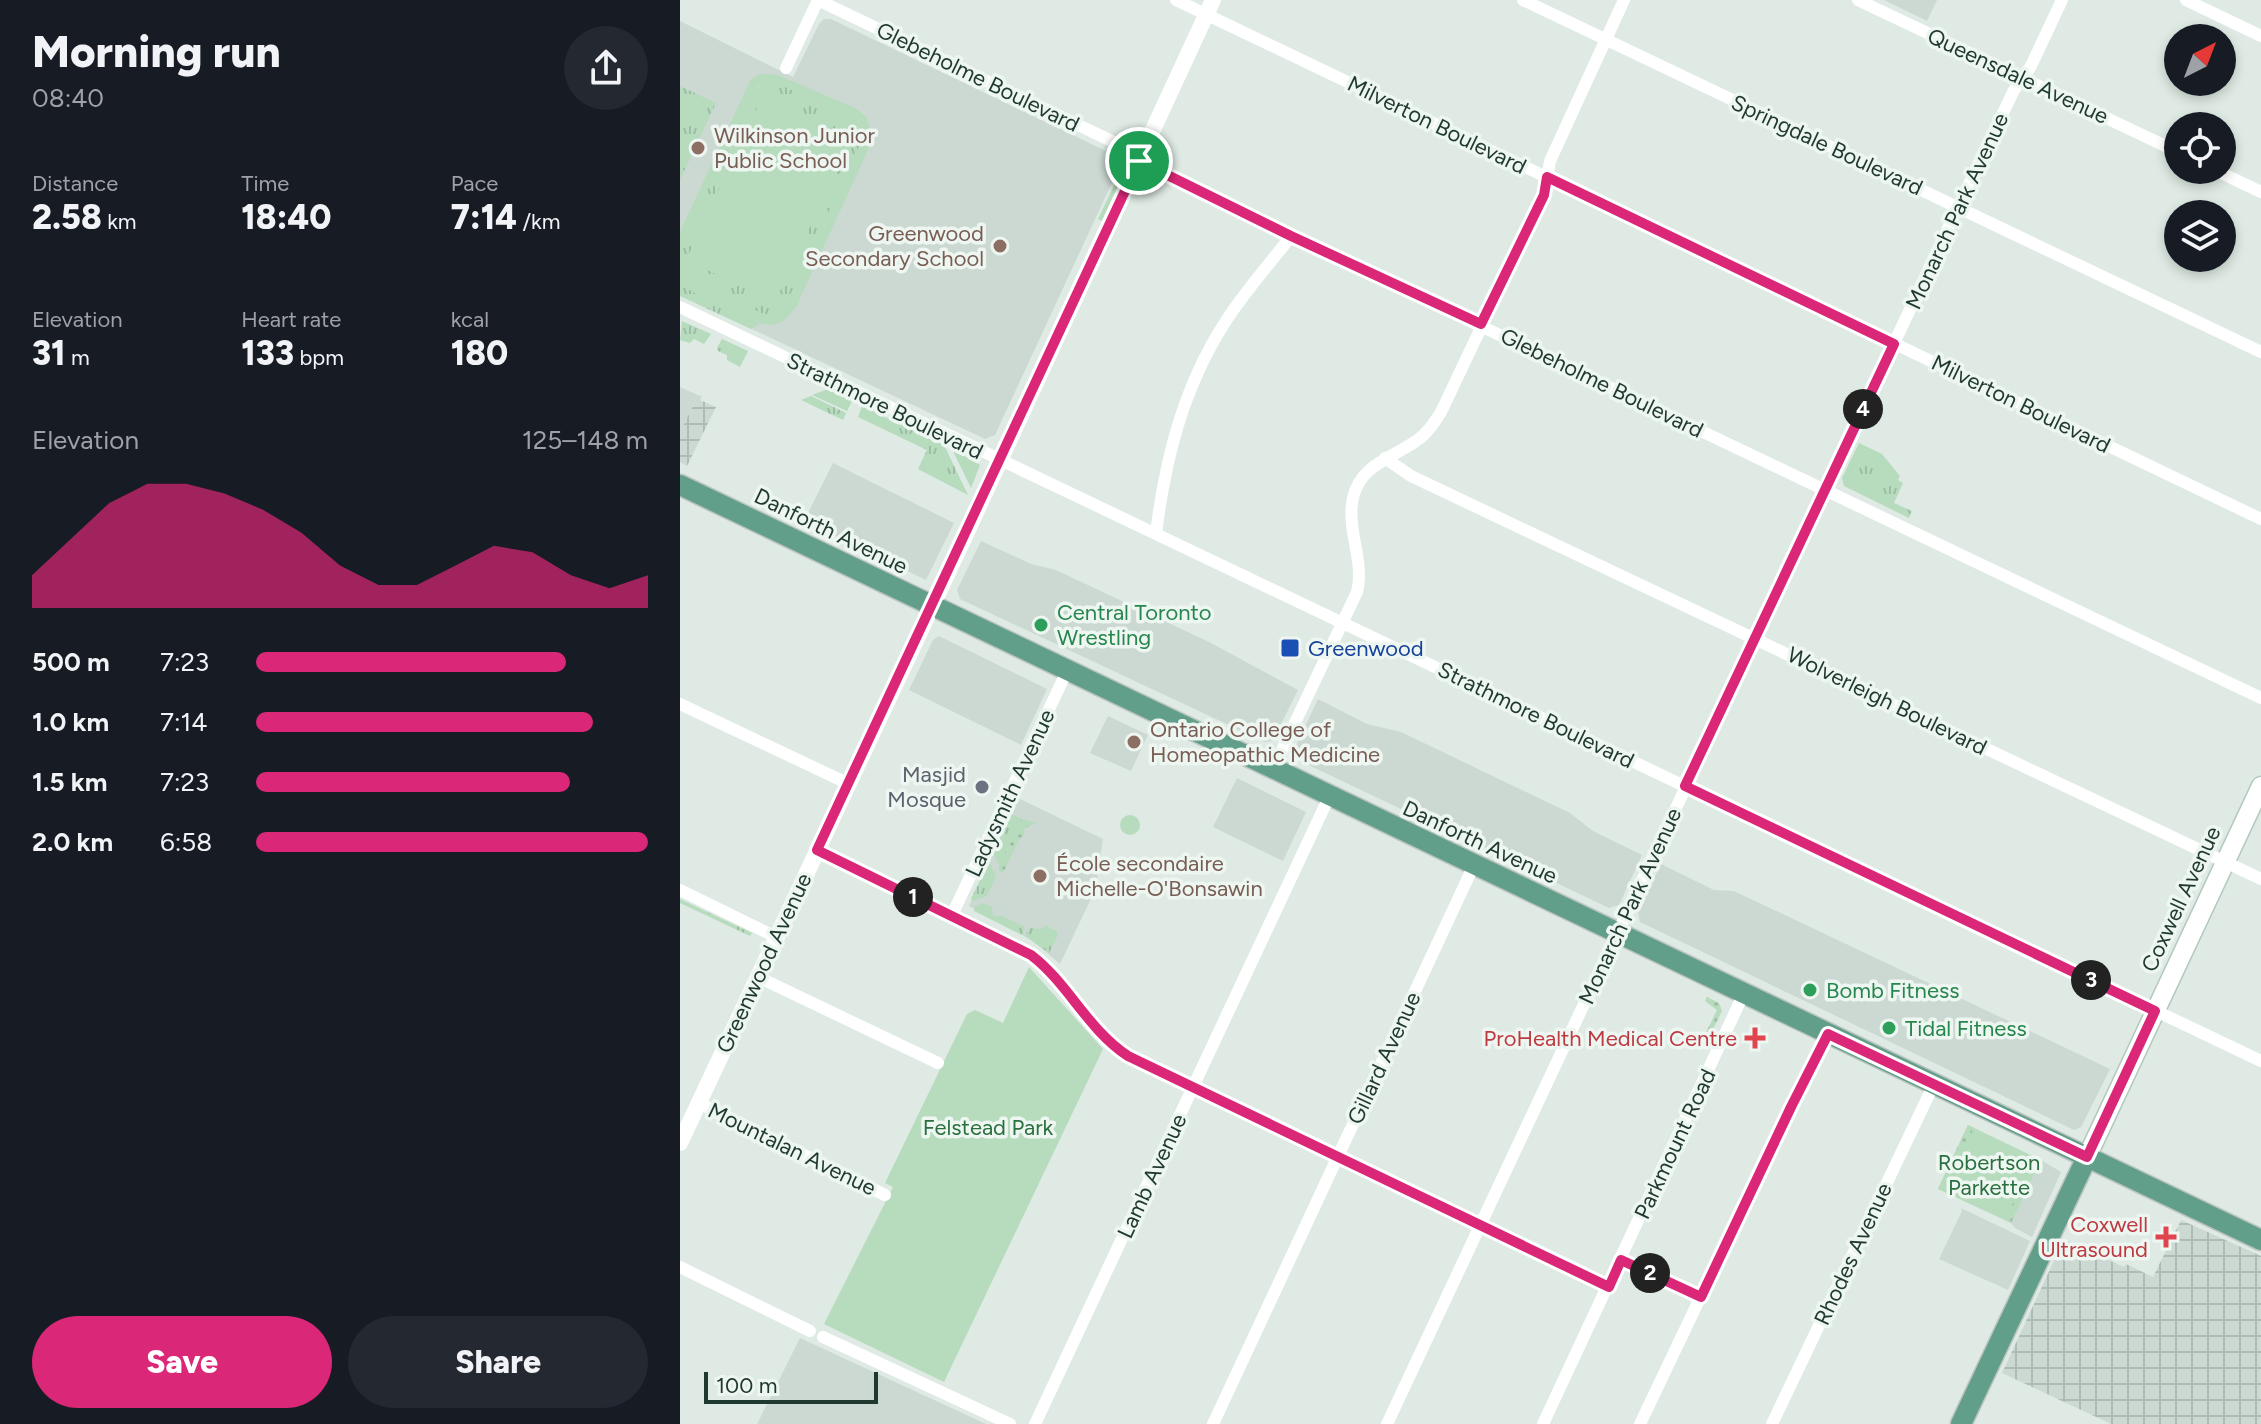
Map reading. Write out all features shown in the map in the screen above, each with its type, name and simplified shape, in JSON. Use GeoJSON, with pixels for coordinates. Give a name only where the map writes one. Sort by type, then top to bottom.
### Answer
{"type":"FeatureCollection","features":[{"type":"Feature","properties":{"kind":"main road","name":"Danforth Avenue"},"geometry":{"type":"LineString","coordinates":[[680,485],[2261,1240]]}},
{"type":"Feature","properties":{"kind":"main road","name":"Coxwell Avenue"},"geometry":{"type":"LineString","coordinates":[[1967,1422],[2261,786]]}},
{"type":"Feature","properties":{"kind":"street"},"geometry":{"type":"LineString","coordinates":[[786,68],[818,0]]}},
{"type":"Feature","properties":{"kind":"street","name":"Glebeholme Boulevard"},"geometry":{"type":"LineString","coordinates":[[818,0],[1124,147],[1139,161],[1291,236],[2261,698]]}},
{"type":"Feature","properties":{"kind":"street","name":"Milverton Boulevard"},"geometry":{"type":"LineString","coordinates":[[1176,0],[1210,7],[1547,177],[2261,519]]}},
{"type":"Feature","properties":{"kind":"street","name":"Springdale Boulevard"},"geometry":{"type":"LineString","coordinates":[[1523,0],[2261,352]]}},
{"type":"Feature","properties":{"kind":"street"},"geometry":{"type":"LineString","coordinates":[[1273,769],[1359,581],[1352,529],[1353,498],[1365,475],[1375,464],[1417,441],[1430,429],[1457,380],[1544,195],[1550,161],[1624,0]]}},
{"type":"Feature","properties":{"kind":"street","name":"Queensdale Avenue"},"geometry":{"type":"LineString","coordinates":[[1858,0],[2164,145]]}},
{"type":"Feature","properties":{"kind":"street","name":"Monarch Park Avenue"},"geometry":{"type":"LineString","coordinates":[[1387,1424],[1958,207],[2014,90],[2062,0]]}},
{"type":"Feature","properties":{"kind":"street"},"geometry":{"type":"LineString","coordinates":[[2186,0],[2261,36]]}},
{"type":"Feature","properties":{"kind":"street","name":"Greenwood Avenue"},"geometry":{"type":"LineString","coordinates":[[680,1143],[1210,7]]}},
{"type":"Feature","properties":{"kind":"street"},"geometry":{"type":"LineString","coordinates":[[2236,180],[2261,192]]}},
{"type":"Feature","properties":{"kind":"street"},"geometry":{"type":"LineString","coordinates":[[1156,534],[1162,483],[1179,420],[1198,370],[1225,322],[1291,236]]}},
{"type":"Feature","properties":{"kind":"street","name":"Strathmore Boulevard"},"geometry":{"type":"LineString","coordinates":[[680,307],[2261,1061]]}},
{"type":"Feature","properties":{"kind":"street","name":"Wolverleigh Boulevard"},"geometry":{"type":"LineString","coordinates":[[1385,458],[1411,476],[2261,879]]}},
{"type":"Feature","properties":{"kind":"street","name":"Ladysmith Avenue"},"geometry":{"type":"LineString","coordinates":[[952,915],[1067,671]]}},
{"type":"Feature","properties":{"kind":"street"},"geometry":{"type":"LineString","coordinates":[[680,704],[849,784]]}},
{"type":"Feature","properties":{"kind":"street","name":"Lamb Avenue"},"geometry":{"type":"LineString","coordinates":[[1035,1424],[1329,797]]}},
{"type":"Feature","properties":{"kind":"street"},"geometry":{"type":"LineString","coordinates":[[817,850],[1031,955],[1114,1046],[1128,1056],[1609,1287]]}},
{"type":"Feature","properties":{"kind":"street","name":"Gillard Avenue"},"geometry":{"type":"LineString","coordinates":[[1213,1424],[1474,865]]}},
{"type":"Feature","properties":{"kind":"street"},"geometry":{"type":"LineString","coordinates":[[680,890],[776,937]]}},
{"type":"Feature","properties":{"kind":"street"},"geometry":{"type":"LineString","coordinates":[[758,977],[938,1063]]}},
{"type":"Feature","properties":{"kind":"street","name":"Parkmount Road"},"geometry":{"type":"LineString","coordinates":[[1543,1424],[1744,993]]}},
{"type":"Feature","properties":{"kind":"street"},"geometry":{"type":"LineString","coordinates":[[1640,1424],[1828,1034]]}},
{"type":"Feature","properties":{"kind":"street","name":"Rhodes Avenue"},"geometry":{"type":"LineString","coordinates":[[1772,1424],[1934,1084]]}},
{"type":"Feature","properties":{"kind":"street","name":"Mountalan Avenue"},"geometry":{"type":"LineString","coordinates":[[699,1103],[885,1195]]}},
{"type":"Feature","properties":{"kind":"street"},"geometry":{"type":"LineString","coordinates":[[1621,1260],[1701,1297]]}},
{"type":"Feature","properties":{"kind":"street"},"geometry":{"type":"LineString","coordinates":[[680,1267],[810,1331]]}},
{"type":"Feature","properties":{"kind":"street"},"geometry":{"type":"LineString","coordinates":[[823,1337],[1010,1424]]}},
{"type":"Feature","properties":{"kind":"shaded area"},"geometry":{"type":"Polygon","coordinates":[[[1884,0],[1937,0],[1927,21],[1884,0]]]}},
{"type":"Feature","properties":{"kind":"shaded area"},"geometry":{"type":"Polygon","coordinates":[[[824,19],[831,19],[1108,152],[1116,174],[995,435],[985,439],[680,295],[680,21],[793,77],[824,19]]]}},
{"type":"Feature","properties":{"kind":"shaded area"},"geometry":{"type":"Polygon","coordinates":[[[680,387],[698,395],[680,433],[680,387]]]}},
{"type":"Feature","properties":{"kind":"shaded area"},"geometry":{"type":"Polygon","coordinates":[[[698,395],[702,396],[700,400],[716,407],[687,466],[680,462],[680,433],[698,395]]]}},
{"type":"Feature","properties":{"kind":"shaded area"},"geometry":{"type":"Polygon","coordinates":[[[833,463],[954,523],[926,580],[804,521],[833,463]]]}},
{"type":"Feature","properties":{"kind":"shaded area"},"geometry":{"type":"Polygon","coordinates":[[[981,541],[1031,564],[1056,570],[1209,642],[1298,690],[1275,736],[1265,742],[960,599],[957,590],[981,541]]]}},
{"type":"Feature","properties":{"kind":"shaded area"},"geometry":{"type":"Polygon","coordinates":[[[939,636],[1047,689],[1021,745],[909,690],[933,640],[939,636]]]}},
{"type":"Feature","properties":{"kind":"shaded area"},"geometry":{"type":"Polygon","coordinates":[[[1318,699],[1367,724],[1401,732],[1570,813],[1593,831],[1642,855],[1619,905],[1609,908],[1298,760],[1294,757],[1294,750],[1318,699]]]}},
{"type":"Feature","properties":{"kind":"shaded area"},"geometry":{"type":"Polygon","coordinates":[[[1108,716],[1148,735],[1131,771],[1090,753],[1108,716]]]}},
{"type":"Feature","properties":{"kind":"shaded area"},"geometry":{"type":"Polygon","coordinates":[[[1237,778],[1306,812],[1283,861],[1213,827],[1237,778]]]}},
{"type":"Feature","properties":{"kind":"shaded area","name":"École secondaire Michelle-O'Bonsawin"},"geometry":{"type":"Polygon","coordinates":[[[1018,798],[1103,839],[1096,888],[1060,964],[1033,941],[969,906],[1018,798]]]}},
{"type":"Feature","properties":{"kind":"shaded area"},"geometry":{"type":"Polygon","coordinates":[[[1661,864],[1714,890],[1734,891],[2110,1069],[2081,1127],[2074,1130],[1640,922],[1638,912],[1661,864]]]}},
{"type":"Feature","properties":{"kind":"shaded area"},"geometry":{"type":"Polygon","coordinates":[[[2041,1160],[2061,1172],[2032,1237],[2011,1223],[2041,1160]]]}},
{"type":"Feature","properties":{"kind":"shaded area"},"geometry":{"type":"Polygon","coordinates":[[[1961,1208],[2030,1241],[2008,1290],[1939,1259],[1961,1208]]]}},
{"type":"Feature","properties":{"kind":"shaded area"},"geometry":{"type":"Polygon","coordinates":[[[2181,1220],[2261,1256],[2261,1424],[2111,1424],[2002,1373],[2064,1239],[2153,1277],[2181,1220]]]}},
{"type":"Feature","properties":{"kind":"shaded area"},"geometry":{"type":"Polygon","coordinates":[[[800,1338],[986,1424],[757,1424],[800,1338]]]}},
{"type":"Feature","properties":{"kind":"green space"},"geometry":{"type":"Polygon","coordinates":[[[757,75],[778,75],[857,109],[867,118],[873,139],[796,307],[788,317],[776,324],[742,317],[680,285],[680,272],[687,279],[768,316],[783,310],[863,138],[859,125],[851,118],[775,82],[758,86],[680,246],[680,232],[750,81],[757,75]]]}},
{"type":"Feature","properties":{"kind":"green space"},"geometry":{"type":"Polygon","coordinates":[[[768,82],[775,82],[851,118],[859,125],[863,138],[787,304],[783,310],[768,316],[687,279],[680,272],[680,246],[754,90],[768,82]]]}},
{"type":"Feature","properties":{"kind":"green space"},"geometry":{"type":"Polygon","coordinates":[[[680,86],[716,103],[680,180],[680,86]]]}},
{"type":"Feature","properties":{"kind":"green space"},"geometry":{"type":"Polygon","coordinates":[[[763,95],[852,137],[775,302],[686,260],[763,95]]]}},
{"type":"Feature","properties":{"kind":"green space"},"geometry":{"type":"Polygon","coordinates":[[[1125,162],[1125,172],[1102,221],[1098,219],[1125,162]]]}},
{"type":"Feature","properties":{"kind":"green space"},"geometry":{"type":"Polygon","coordinates":[[[680,285],[759,324],[751,329],[680,296],[680,285]]]}},
{"type":"Feature","properties":{"kind":"green space"},"geometry":{"type":"Polygon","coordinates":[[[682,321],[711,334],[704,344],[694,339],[690,343],[680,340],[682,321]]]}},
{"type":"Feature","properties":{"kind":"green space"},"geometry":{"type":"Polygon","coordinates":[[[722,339],[748,351],[740,367],[718,351],[722,339]]]}},
{"type":"Feature","properties":{"kind":"green space"},"geometry":{"type":"Polygon","coordinates":[[[828,389],[852,401],[847,411],[812,395],[828,389]]]}},
{"type":"Feature","properties":{"kind":"green space"},"geometry":{"type":"Polygon","coordinates":[[[811,396],[846,413],[843,420],[801,400],[811,396]]]}},
{"type":"Feature","properties":{"kind":"green space"},"geometry":{"type":"Polygon","coordinates":[[[862,406],[944,445],[968,495],[918,469],[927,450],[858,417],[862,406]]]}},
{"type":"Feature","properties":{"kind":"green space"},"geometry":{"type":"Polygon","coordinates":[[[1859,443],[1882,454],[1900,476],[1898,480],[1903,483],[1894,503],[1912,511],[1909,518],[1844,486],[1842,478],[1859,443]]]}},
{"type":"Feature","properties":{"kind":"green space"},"geometry":{"type":"Polygon","coordinates":[[[952,449],[980,465],[971,488],[952,449]]]}},
{"type":"Feature","properties":{"kind":"green space"},"geometry":{"type":"Polygon","coordinates":[[[1011,814],[1022,819],[999,865],[993,853],[1011,814]]]}},
{"type":"Feature","properties":{"kind":"green space"},"geometry":{"type":"Polygon","coordinates":[[[1130,815],[1137,818],[1140,825],[1137,832],[1130,835],[1123,832],[1120,825],[1123,818],[1130,815]]]}},
{"type":"Feature","properties":{"kind":"green space"},"geometry":{"type":"Polygon","coordinates":[[[1022,819],[1037,823],[1025,828],[1003,873],[999,871],[999,865],[1022,819]]]}},
{"type":"Feature","properties":{"kind":"green space"},"geometry":{"type":"Polygon","coordinates":[[[988,863],[996,877],[987,896],[973,901],[971,899],[988,863]]]}},
{"type":"Feature","properties":{"kind":"green space"},"geometry":{"type":"Polygon","coordinates":[[[680,899],[752,933],[750,936],[680,903],[680,899]]]}},
{"type":"Feature","properties":{"kind":"green space"},"geometry":{"type":"Polygon","coordinates":[[[983,903],[992,907],[993,916],[1002,916],[1025,927],[1022,935],[974,911],[975,906],[983,903]]]}},
{"type":"Feature","properties":{"kind":"green space"},"geometry":{"type":"Polygon","coordinates":[[[1046,925],[1056,930],[1058,935],[1049,953],[1025,936],[1029,928],[1041,929],[1046,925]]]}},
{"type":"Feature","properties":{"kind":"green space","name":"Felstead Park"},"geometry":{"type":"Polygon","coordinates":[[[1029,967],[1103,1049],[944,1382],[824,1324],[893,1187],[885,1183],[967,1014],[975,1010],[1003,1023],[1029,967]]]}},
{"type":"Feature","properties":{"kind":"green space"},"geometry":{"type":"Polygon","coordinates":[[[1707,997],[1719,1003],[1722,1011],[1705,1045],[1701,1043],[1717,1010],[1705,1001],[1707,997]]]}},
{"type":"Feature","properties":{"kind":"green space","name":"Robertson Parkette"},"geometry":{"type":"Polygon","coordinates":[[[1968,1125],[2041,1160],[2011,1223],[1938,1189],[1968,1125]]]}},
{"type":"Feature","properties":{"kind":"green space"},"geometry":{"type":"Polygon","coordinates":[[[1968,1125],[1974,1128],[1944,1191],[1938,1189],[1968,1125]]]}},
{"type":"Feature","properties":{"kind":"green space"},"geometry":{"type":"Polygon","coordinates":[[[2035,1157],[2041,1160],[2011,1223],[2005,1220],[2035,1157]]]}},
{"type":"Feature","properties":{"kind":"place","name":"Wilkinson Junior Public School"},"geometry":{"type":"Point","coordinates":[698,148]}},
{"type":"Feature","properties":{"kind":"place","name":"Greenwood Secondary School"},"geometry":{"type":"Point","coordinates":[1000,246]}},
{"type":"Feature","properties":{"kind":"place","name":"Central Toronto Wrestling"},"geometry":{"type":"Point","coordinates":[1041,625]}},
{"type":"Feature","properties":{"kind":"place","name":"Greenwood"},"geometry":{"type":"Point","coordinates":[1290,648]}},
{"type":"Feature","properties":{"kind":"place","name":"Ontario College of Homeopathic Medicine"},"geometry":{"type":"Point","coordinates":[1134,742]}},
{"type":"Feature","properties":{"kind":"place","name":"Masjid Mosque"},"geometry":{"type":"Point","coordinates":[982,787]}},
{"type":"Feature","properties":{"kind":"place","name":"École secondaire Michelle-O'Bonsawin"},"geometry":{"type":"Point","coordinates":[1040,876]}},
{"type":"Feature","properties":{"kind":"place","name":"Bomb Fitness"},"geometry":{"type":"Point","coordinates":[1810,990]}},
{"type":"Feature","properties":{"kind":"place","name":"Tidal Fitness"},"geometry":{"type":"Point","coordinates":[1889,1028]}},
{"type":"Feature","properties":{"kind":"place","name":"ProHealth Medical Centre"},"geometry":{"type":"Point","coordinates":[1755,1038]}},
{"type":"Feature","properties":{"kind":"place","name":"Coxwell Ultrasound"},"geometry":{"type":"Point","coordinates":[2166,1237]}},
{"type":"Feature","properties":{"kind":"route"},"geometry":{"type":"LineString","coordinates":[[1139,161],[1481,324],[1544,195],[1547,177],[1894,344],[1685,786],[2155,1011],[2087,1157],[1828,1034],[1701,1297],[1621,1260],[1609,1287],[1128,1056],[1103,1035],[1046,968],[1031,955],[817,850],[1139,161]]}}]}
